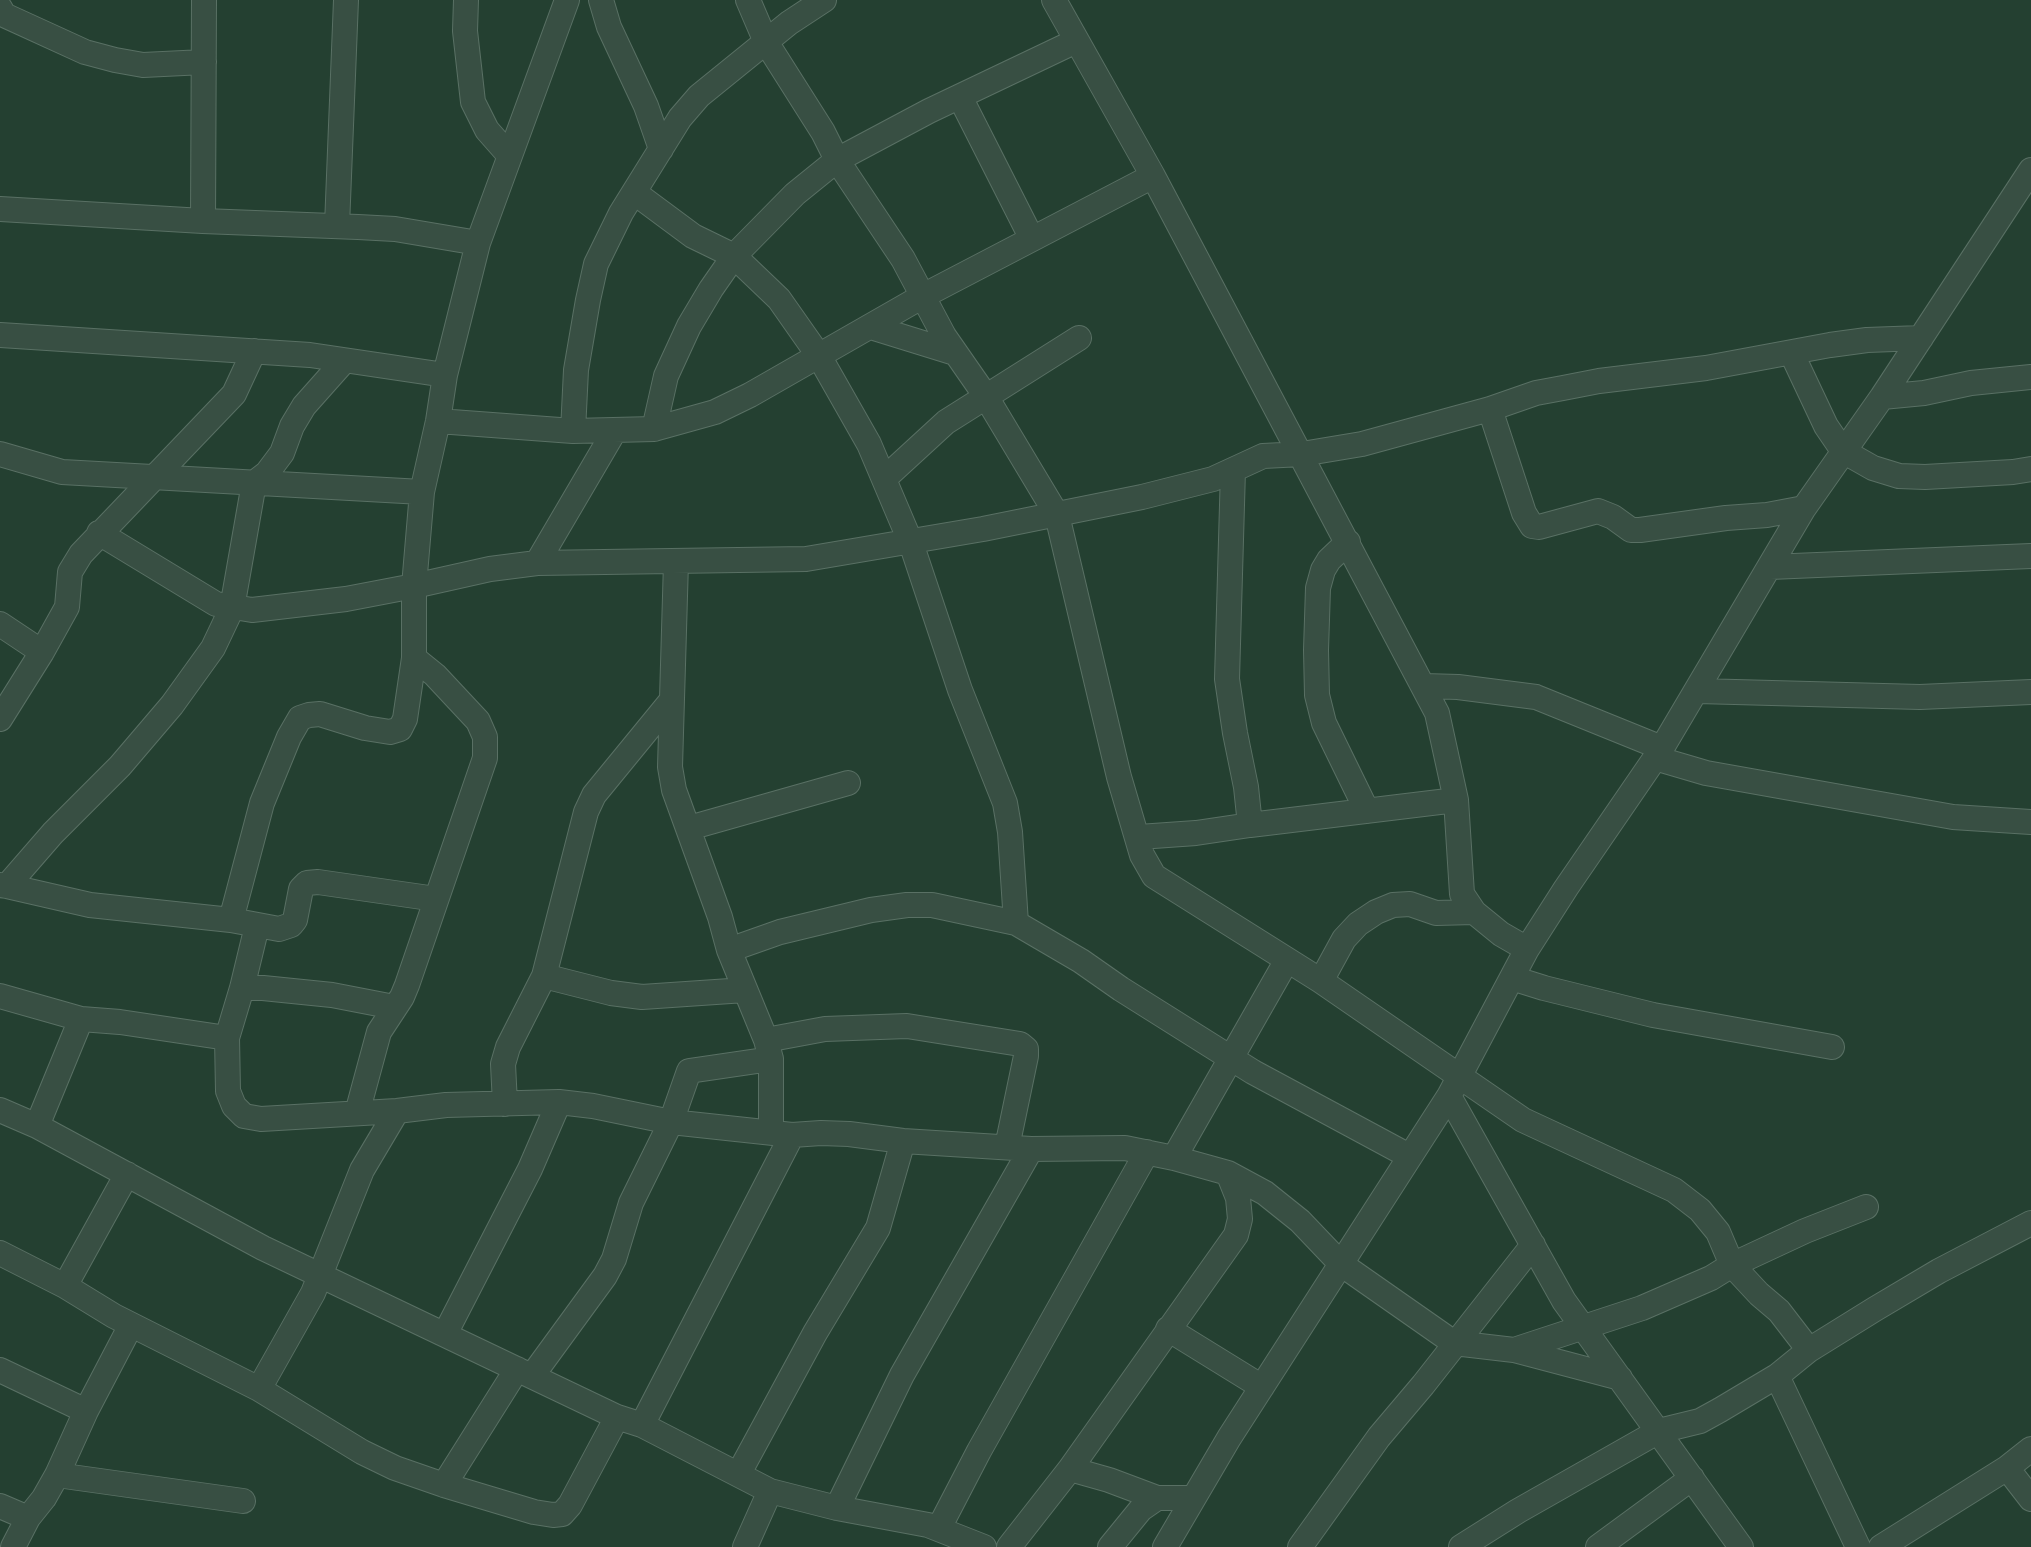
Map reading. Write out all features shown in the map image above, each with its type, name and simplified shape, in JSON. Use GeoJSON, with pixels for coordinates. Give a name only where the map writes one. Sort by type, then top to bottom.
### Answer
{"type":"FeatureCollection","features":[{"type":"Feature","properties":{"kind":"street"},"geometry":{"type":"LineString","coordinates":[[203,221],[204,0]]}},
{"type":"Feature","properties":{"kind":"street"},"geometry":{"type":"LineString","coordinates":[[336,226],[346,0]]}},
{"type":"Feature","properties":{"kind":"street"},"geometry":{"type":"LineString","coordinates":[[466,0],[466,39],[473,102],[486,130],[509,155]]}},
{"type":"Feature","properties":{"kind":"street"},"geometry":{"type":"LineString","coordinates":[[231,920],[262,803],[289,736],[300,718],[320,714],[365,728],[390,732],[400,729],[406,719],[414,658],[414,586],[422,492],[438,421],[445,375],[478,243],[566,0]]}},
{"type":"Feature","properties":{"kind":"street"},"geometry":{"type":"LineString","coordinates":[[601,0],[609,28],[646,106],[662,149]]}},
{"type":"Feature","properties":{"kind":"street"},"geometry":{"type":"LineString","coordinates":[[748,0],[766,42],[823,132],[837,160],[902,259],[955,353],[985,395],[1057,515],[1120,777],[1142,855],[1154,876],[1321,981],[1453,1086],[1674,1190],[1700,1210],[1718,1232],[1732,1264],[1759,1294],[1779,1311],[1808,1350]]}},
{"type":"Feature","properties":{"kind":"street"},"geometry":{"type":"LineString","coordinates":[[573,431],[580,339],[596,264],[606,239],[680,118],[700,96],[789,23],[824,0]]}},
{"type":"Feature","properties":{"kind":"street"},"geometry":{"type":"LineString","coordinates":[[1054,0],[1153,176],[1302,454],[1437,713],[1456,800],[1462,894],[1474,912],[1502,934],[1527,949]]}},
{"type":"Feature","properties":{"kind":"street"},"geometry":{"type":"LineString","coordinates":[[5,11],[85,52],[116,60],[143,64],[204,62]]}},
{"type":"Feature","properties":{"kind":"street"},"geometry":{"type":"LineString","coordinates":[[654,429],[666,376],[678,349],[711,288],[734,256],[795,194],[837,160],[1076,40]]}},
{"type":"Feature","properties":{"kind":"street"},"geometry":{"type":"LineString","coordinates":[[960,97],[1032,239]]}},
{"type":"Feature","properties":{"kind":"street"},"geometry":{"type":"LineString","coordinates":[[1165,1547],[1192,1498],[1453,1086],[1527,949],[1698,692],[1804,508],[1882,398],[2031,170]]}},
{"type":"Feature","properties":{"kind":"street"},"geometry":{"type":"LineString","coordinates":[[438,421],[573,431],[654,429],[715,412],[750,395],[923,296],[1153,176]]}},
{"type":"Feature","properties":{"kind":"street"},"geometry":{"type":"LineString","coordinates":[[635,193],[692,236],[734,256],[779,299],[819,356],[869,444],[886,478],[911,542],[960,690],[1005,802],[1010,832],[1016,923]]}},
{"type":"Feature","properties":{"kind":"street"},"geometry":{"type":"LineString","coordinates":[[0,209],[395,230],[478,243]]}},
{"type":"Feature","properties":{"kind":"street"},"geometry":{"type":"LineString","coordinates":[[871,327],[955,353]]}},
{"type":"Feature","properties":{"kind":"street"},"geometry":{"type":"LineString","coordinates":[[0,335],[254,351],[445,375]]}},
{"type":"Feature","properties":{"kind":"street"},"geometry":{"type":"LineString","coordinates":[[886,478],[946,422],[985,395],[1079,338]]}},
{"type":"Feature","properties":{"kind":"street"},"geometry":{"type":"LineString","coordinates":[[99,533],[216,604],[252,610],[346,599],[490,569],[537,563],[806,559],[1057,515],[1190,486],[1213,479],[1263,456],[1302,454],[1362,444],[1490,409],[1536,393],[1599,381],[1706,368],[1792,354],[1830,345],[1867,340],[1921,338]]}},
{"type":"Feature","properties":{"kind":"street"},"geometry":{"type":"LineString","coordinates":[[0,719],[42,652],[67,607],[70,572],[81,554],[99,533],[234,394],[254,351]]}},
{"type":"Feature","properties":{"kind":"street"},"geometry":{"type":"LineString","coordinates":[[1792,354],[1826,426],[1843,451],[1873,468],[1899,476],[1957,476],[2031,469]]}},
{"type":"Feature","properties":{"kind":"street"},"geometry":{"type":"LineString","coordinates":[[4,885],[120,766],[172,705],[213,648],[232,608],[254,483],[267,473],[275,463],[304,406],[344,361]]}},
{"type":"Feature","properties":{"kind":"street"},"geometry":{"type":"LineString","coordinates":[[1882,398],[1924,393],[1972,383],[2031,377]]}},
{"type":"Feature","properties":{"kind":"street"},"geometry":{"type":"LineString","coordinates":[[1490,409],[1524,513],[1532,526],[1539,527],[1598,511],[1613,516],[1631,530],[1640,530],[1726,518],[1767,515],[1804,508]]}},
{"type":"Feature","properties":{"kind":"street"},"geometry":{"type":"LineString","coordinates":[[537,563],[615,430]]}},
{"type":"Feature","properties":{"kind":"street"},"geometry":{"type":"LineString","coordinates":[[0,454],[62,472],[422,492]]}},
{"type":"Feature","properties":{"kind":"street"},"geometry":{"type":"LineString","coordinates":[[1233,470],[1227,679],[1234,733],[1246,787],[1250,824]]}},
{"type":"Feature","properties":{"kind":"street"},"geometry":{"type":"LineString","coordinates":[[1348,542],[1329,560],[1322,570],[1318,588],[1316,695],[1324,723],[1367,811]]}},
{"type":"Feature","properties":{"kind":"street"},"geometry":{"type":"LineString","coordinates":[[1770,566],[2031,556]]}},
{"type":"Feature","properties":{"kind":"street"},"geometry":{"type":"LineString","coordinates":[[642,1425],[782,1133],[768,1049],[728,950],[720,917],[674,790],[670,767],[676,562]]}},
{"type":"Feature","properties":{"kind":"street"},"geometry":{"type":"LineString","coordinates":[[0,624],[42,652]]}},
{"type":"Feature","properties":{"kind":"street"},"geometry":{"type":"LineString","coordinates":[[357,1113],[379,1032],[407,985],[485,758],[485,737],[472,715],[434,675],[414,658]]}},
{"type":"Feature","properties":{"kind":"street"},"geometry":{"type":"LineString","coordinates":[[1424,686],[1458,687],[1536,697],[1658,753],[1706,772],[1953,817],[2031,822]]}},
{"type":"Feature","properties":{"kind":"street"},"geometry":{"type":"LineString","coordinates":[[1437,713],[1458,687]]}},
{"type":"Feature","properties":{"kind":"street"},"geometry":{"type":"LineString","coordinates":[[1698,692],[1920,697],[2031,692]]}},
{"type":"Feature","properties":{"kind":"street"},"geometry":{"type":"LineString","coordinates":[[505,1104],[503,1064],[508,1047],[544,976],[590,804],[599,789],[671,701]]}},
{"type":"Feature","properties":{"kind":"street"},"geometry":{"type":"LineString","coordinates":[[689,828],[848,783]]}},
{"type":"Feature","properties":{"kind":"street"},"geometry":{"type":"LineString","coordinates":[[1138,837],[1196,833],[1250,824],[1456,800]]}},
{"type":"Feature","properties":{"kind":"street"},"geometry":{"type":"LineString","coordinates":[[4,885],[90,905],[231,920],[280,929],[291,925],[295,920],[301,889],[307,882],[436,899]]}},
{"type":"Feature","properties":{"kind":"street"},"geometry":{"type":"LineString","coordinates":[[1321,981],[1344,939],[1358,924],[1376,912],[1392,905],[1410,904],[1436,914],[1474,912]]}},
{"type":"Feature","properties":{"kind":"street"},"geometry":{"type":"LineString","coordinates":[[728,950],[780,932],[871,910],[907,905],[932,905],[1016,923],[1061,948],[1161,1015],[1232,1057],[1253,1072],[1409,1156]]}},
{"type":"Feature","properties":{"kind":"street"},"geometry":{"type":"LineString","coordinates":[[257,926],[242,988],[227,1038],[228,1091],[234,1106],[244,1116],[261,1119],[396,1111],[446,1105],[559,1102],[601,1107],[671,1122],[782,1133],[849,1134],[903,1141],[1031,1149],[1086,1146],[1125,1148],[1147,1152],[1228,1173],[1265,1193],[1300,1221],[1341,1264],[1390,1301],[1454,1344],[1514,1350],[1620,1378]]}},
{"type":"Feature","properties":{"kind":"street"},"geometry":{"type":"LineString","coordinates":[[1174,1158],[1287,960]]}},
{"type":"Feature","properties":{"kind":"street"},"geometry":{"type":"LineString","coordinates":[[544,976],[611,993],[642,998],[745,990]]}},
{"type":"Feature","properties":{"kind":"street"},"geometry":{"type":"LineString","coordinates":[[1512,978],[1544,988],[1653,1015],[1832,1047]]}},
{"type":"Feature","properties":{"kind":"street"},"geometry":{"type":"LineString","coordinates":[[242,988],[263,988],[332,995],[394,1007]]}},
{"type":"Feature","properties":{"kind":"street"},"geometry":{"type":"LineString","coordinates":[[0,996],[81,1019],[120,1022],[227,1038]]}},
{"type":"Feature","properties":{"kind":"street"},"geometry":{"type":"LineString","coordinates":[[37,1126],[81,1019]]}},
{"type":"Feature","properties":{"kind":"street"},"geometry":{"type":"LineString","coordinates":[[444,1485],[525,1372],[605,1276],[617,1250],[631,1203],[671,1122],[689,1071],[768,1049],[824,1029],[907,1026],[1020,1044],[1026,1049],[1026,1056],[1007,1147]]}},
{"type":"Feature","properties":{"kind":"street"},"geometry":{"type":"LineString","coordinates":[[1453,1086],[1533,1245],[1564,1301],[1741,1547]]}},
{"type":"Feature","properties":{"kind":"street"},"geometry":{"type":"LineString","coordinates":[[445,1334],[530,1169],[559,1102]]}},
{"type":"Feature","properties":{"kind":"street"},"geometry":{"type":"LineString","coordinates":[[0,1110],[37,1126],[263,1248],[321,1274],[617,1417],[642,1425],[739,1473],[770,1491],[837,1508],[939,1528],[984,1547]]}},
{"type":"Feature","properties":{"kind":"street"},"geometry":{"type":"LineString","coordinates":[[260,1389],[313,1293],[362,1170],[396,1111]]}},
{"type":"Feature","properties":{"kind":"street"},"geometry":{"type":"LineString","coordinates":[[739,1473],[815,1333],[878,1228],[903,1141]]}},
{"type":"Feature","properties":{"kind":"street"},"geometry":{"type":"LineString","coordinates":[[837,1508],[902,1376],[1031,1149]]}},
{"type":"Feature","properties":{"kind":"street"},"geometry":{"type":"LineString","coordinates":[[939,1528],[979,1451],[1147,1152]]}},
{"type":"Feature","properties":{"kind":"street"},"geometry":{"type":"LineString","coordinates":[[1009,1547],[1070,1469],[1236,1235],[1240,1219],[1238,1198],[1228,1173]]}},
{"type":"Feature","properties":{"kind":"street"},"geometry":{"type":"LineString","coordinates":[[65,1286],[127,1174]]}},
{"type":"Feature","properties":{"kind":"street"},"geometry":{"type":"LineString","coordinates":[[1514,1350],[1585,1328],[1650,1304],[1710,1278],[1732,1264],[1866,1208]]}},
{"type":"Feature","properties":{"kind":"street"},"geometry":{"type":"LineString","coordinates":[[1461,1547],[1518,1511],[1659,1431],[1700,1421],[1777,1376],[1808,1350],[1939,1272],[2031,1223]]}},
{"type":"Feature","properties":{"kind":"street"},"geometry":{"type":"LineString","coordinates":[[1300,1547],[1378,1437],[1423,1385],[1533,1245]]}},
{"type":"Feature","properties":{"kind":"street"},"geometry":{"type":"LineString","coordinates":[[0,1253],[65,1286],[131,1325],[260,1389],[362,1452],[395,1468],[534,1512],[553,1515],[562,1514],[570,1505],[617,1417]]}},
{"type":"Feature","properties":{"kind":"street"},"geometry":{"type":"LineString","coordinates":[[13,1547],[28,1518],[44,1498],[57,1475],[86,1411],[131,1325]]}},
{"type":"Feature","properties":{"kind":"street"},"geometry":{"type":"LineString","coordinates":[[1168,1329],[1262,1387]]}},
{"type":"Feature","properties":{"kind":"street"},"geometry":{"type":"LineString","coordinates":[[0,1370],[86,1411]]}},
{"type":"Feature","properties":{"kind":"street"},"geometry":{"type":"LineString","coordinates":[[1777,1376],[1858,1547]]}},
{"type":"Feature","properties":{"kind":"street"},"geometry":{"type":"LineString","coordinates":[[1881,1547],[1909,1540],[2031,1449]]}},
{"type":"Feature","properties":{"kind":"street"},"geometry":{"type":"LineString","coordinates":[[2006,1468],[2031,1499]]}},
{"type":"Feature","properties":{"kind":"street"},"geometry":{"type":"LineString","coordinates":[[1070,1469],[1109,1480],[1157,1498],[1192,1498]]}},
{"type":"Feature","properties":{"kind":"street"},"geometry":{"type":"LineString","coordinates":[[57,1475],[243,1501]]}},
{"type":"Feature","properties":{"kind":"street"},"geometry":{"type":"LineString","coordinates":[[1598,1547],[1692,1478]]}},
{"type":"Feature","properties":{"kind":"street"},"geometry":{"type":"LineString","coordinates":[[745,1547],[770,1491]]}},
{"type":"Feature","properties":{"kind":"street"},"geometry":{"type":"LineString","coordinates":[[1110,1547],[1141,1509],[1157,1498]]}},
{"type":"Feature","properties":{"kind":"street"},"geometry":{"type":"LineString","coordinates":[[0,1506],[28,1518]]}}]}
